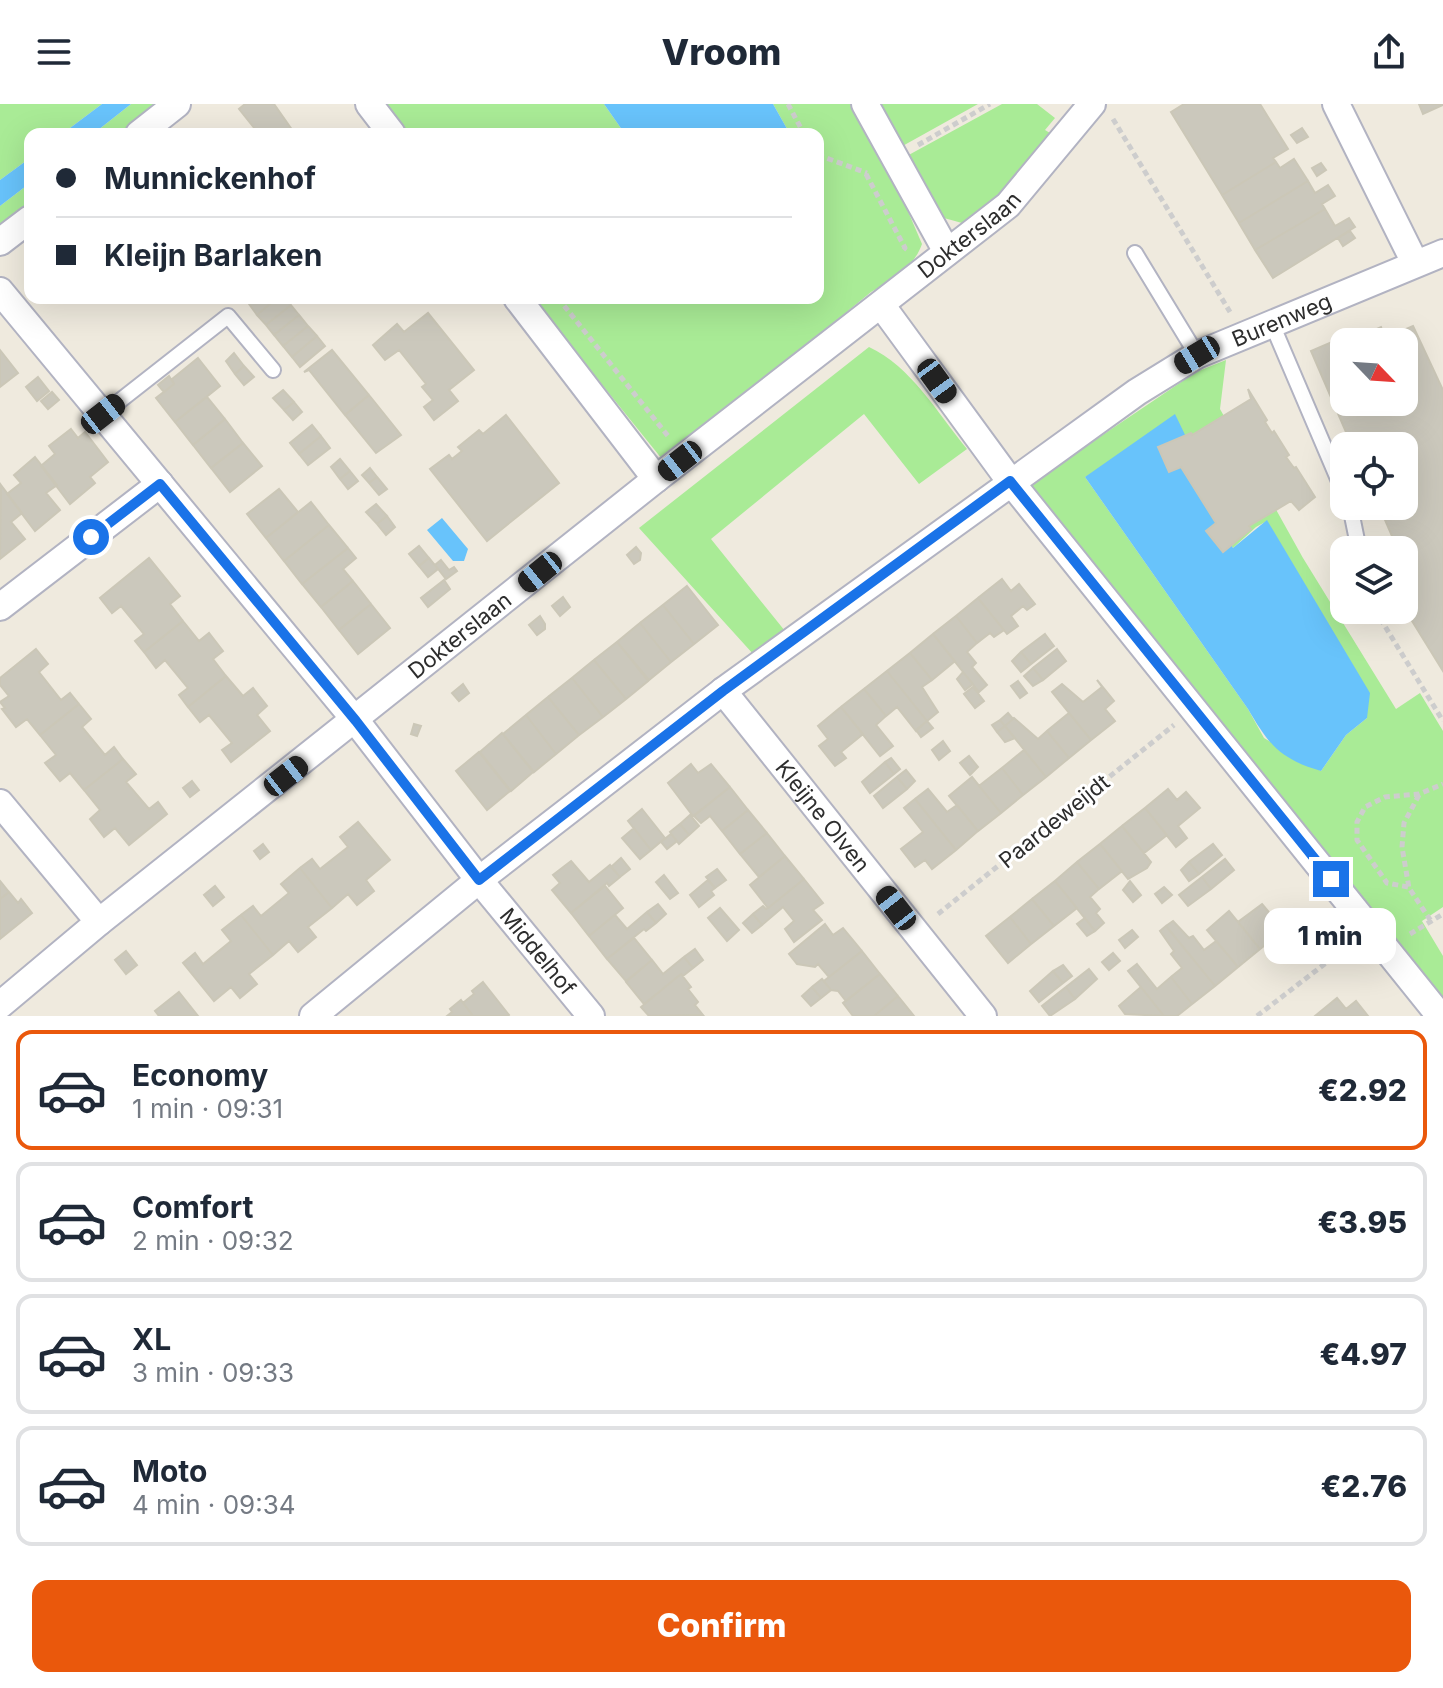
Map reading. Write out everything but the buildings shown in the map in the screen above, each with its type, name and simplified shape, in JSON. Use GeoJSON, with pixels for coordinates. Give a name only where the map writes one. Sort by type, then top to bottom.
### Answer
{"type":"FeatureCollection","features":[{"type":"Feature","properties":{"kind":"street"},"geometry":{"type":"LineString","coordinates":[[147,128],[177,104]]}},
{"type":"Feature","properties":{"kind":"street"},"geometry":{"type":"LineString","coordinates":[[369,104],[387,128]]}},
{"type":"Feature","properties":{"kind":"street"},"geometry":{"type":"LineString","coordinates":[[865,104],[947,252]]}},
{"type":"Feature","properties":{"kind":"street"},"geometry":{"type":"LineString","coordinates":[[1336,104],[1415,263]]}},
{"type":"Feature","properties":{"kind":"street","name":"Dokterslaan"},"geometry":{"type":"LineString","coordinates":[[0,1005],[99,922],[356,721],[656,479],[1008,205],[1102,111]]}},
{"type":"Feature","properties":{"kind":"street"},"geometry":{"type":"LineString","coordinates":[[0,242],[24,224]]}},
{"type":"Feature","properties":{"kind":"street","name":"Burenweg"},"geometry":{"type":"LineString","coordinates":[[313,1016],[479,880],[723,691],[1137,392],[1197,355],[1443,253]]}},
{"type":"Feature","properties":{"kind":"street","name":"Middelhof"},"geometry":{"type":"LineString","coordinates":[[0,291],[356,721],[479,880],[591,1016]]}},
{"type":"Feature","properties":{"kind":"street"},"geometry":{"type":"LineString","coordinates":[[522,304],[656,479]]}},
{"type":"Feature","properties":{"kind":"street"},"geometry":{"type":"LineString","coordinates":[[882,306],[1010,481],[1440,1016]]}},
{"type":"Feature","properties":{"kind":"street"},"geometry":{"type":"LineString","coordinates":[[0,607],[160,484]]}},
{"type":"Feature","properties":{"kind":"street","name":"Kleijne Olven"},"geometry":{"type":"LineString","coordinates":[[723,691],[983,1016]]}},
{"type":"Feature","properties":{"kind":"street"},"geometry":{"type":"LineString","coordinates":[[0,803],[99,922]]}},
{"type":"Feature","properties":{"kind":"lane"},"geometry":{"type":"LineString","coordinates":[[1135,253],[1197,355]]}},
{"type":"Feature","properties":{"kind":"lane"},"geometry":{"type":"LineString","coordinates":[[103,414],[228,316],[273,370]]}},
{"type":"Feature","properties":{"kind":"lane"},"geometry":{"type":"LineString","coordinates":[[1272,324],[1330,460]]}},
{"type":"Feature","properties":{"kind":"path"},"geometry":{"type":"LineString","coordinates":[[788,104],[801,128]]}},
{"type":"Feature","properties":{"kind":"path"},"geometry":{"type":"LineString","coordinates":[[1102,111],[1244,335]]}},
{"type":"Feature","properties":{"kind":"path"},"geometry":{"type":"LineString","coordinates":[[866,174],[905,248],[893,257]]}},
{"type":"Feature","properties":{"kind":"path"},"geometry":{"type":"LineString","coordinates":[[563,304],[670,438]]}},
{"type":"Feature","properties":{"kind":"path"},"geometry":{"type":"LineString","coordinates":[[1384,624],[1443,721]]}},
{"type":"Feature","properties":{"kind":"path","name":"Paardeweijdt"},"geometry":{"type":"LineString","coordinates":[[915,932],[1194,709]]}},
{"type":"Feature","properties":{"kind":"path"},"geometry":{"type":"LineString","coordinates":[[1408,887],[1387,883],[1357,840],[1357,822],[1365,807],[1385,797],[1419,794],[1443,784]]}},
{"type":"Feature","properties":{"kind":"path"},"geometry":{"type":"LineString","coordinates":[[1419,794],[1404,823],[1402,847],[1408,887],[1431,921]]}},
{"type":"Feature","properties":{"kind":"path"},"geometry":{"type":"LineString","coordinates":[[1387,949],[1443,914]]}},
{"type":"Feature","properties":{"kind":"path"},"geometry":{"type":"LineString","coordinates":[[1257,1016],[1371,928]]}},
{"type":"Feature","properties":{"kind":"green space"},"geometry":{"type":"Polygon","coordinates":[[[0,104],[102,104],[70,128],[24,128],[24,162],[0,180],[0,104]]]}},
{"type":"Feature","properties":{"kind":"green space"},"geometry":{"type":"Polygon","coordinates":[[[131,104],[158,104],[128,128],[101,128],[131,104]]]}},
{"type":"Feature","properties":{"kind":"green space"},"geometry":{"type":"Polygon","coordinates":[[[376,104],[604,104],[621,128],[395,128],[376,104]]]}},
{"type":"Feature","properties":{"kind":"green space"},"geometry":{"type":"Polygon","coordinates":[[[773,104],[850,104],[895,181],[922,244],[901,272],[871,292],[684,446],[662,459],[537,304],[824,304],[824,128],[787,128],[773,104]]]}},
{"type":"Feature","properties":{"kind":"green space"},"geometry":{"type":"Polygon","coordinates":[[[876,104],[978,104],[899,148],[876,104]]]}},
{"type":"Feature","properties":{"kind":"green space"},"geometry":{"type":"Polygon","coordinates":[[[1002,104],[1037,104],[1055,118],[1045,130],[1050,133],[988,206],[962,223],[944,218],[905,157],[1002,104]]]}},
{"type":"Feature","properties":{"kind":"green space"},"geometry":{"type":"Polygon","coordinates":[[[24,188],[24,211],[0,230],[0,206],[24,188]]]}},
{"type":"Feature","properties":{"kind":"green space"},"geometry":{"type":"Polygon","coordinates":[[[869,347],[884,355],[911,378],[967,449],[919,484],[864,414],[711,539],[785,631],[754,655],[639,528],[869,347]]]}},
{"type":"Feature","properties":{"kind":"green space"},"geometry":{"type":"Polygon","coordinates":[[[1226,360],[1220,409],[1330,602],[1330,624],[1344,624],[1396,709],[1420,693],[1443,731],[1443,907],[1422,921],[1443,956],[1443,1007],[1219,718],[1027,486],[1196,372],[1226,360]],[[1173,449],[1085,477],[1248,709],[1264,738],[1321,771],[1346,735],[1367,718],[1267,521],[1233,548],[1173,449]]]}},
{"type":"Feature","properties":{"kind":"water"},"geometry":{"type":"Polygon","coordinates":[[[102,104],[131,104],[101,128],[70,128],[102,104]]]}},
{"type":"Feature","properties":{"kind":"water"},"geometry":{"type":"Polygon","coordinates":[[[604,104],[773,104],[787,128],[621,128],[604,104]]]}},
{"type":"Feature","properties":{"kind":"water"},"geometry":{"type":"Polygon","coordinates":[[[24,162],[24,188],[0,206],[0,180],[24,162]]]}},
{"type":"Feature","properties":{"kind":"water"},"geometry":{"type":"Polygon","coordinates":[[[1175,414],[1188,441],[1173,449],[1233,548],[1267,520],[1370,693],[1367,718],[1346,735],[1321,771],[1285,756],[1262,732],[1085,477],[1175,414]]]}},
{"type":"Feature","properties":{"kind":"water"},"geometry":{"type":"Polygon","coordinates":[[[442,518],[468,549],[464,561],[453,561],[427,530],[442,518]]]}},
{"type":"Feature","properties":{"kind":"route"},"geometry":{"type":"LineString","coordinates":[[91,537],[160,484],[356,721],[479,880],[723,691],[1010,481],[1331,879]]}}]}
